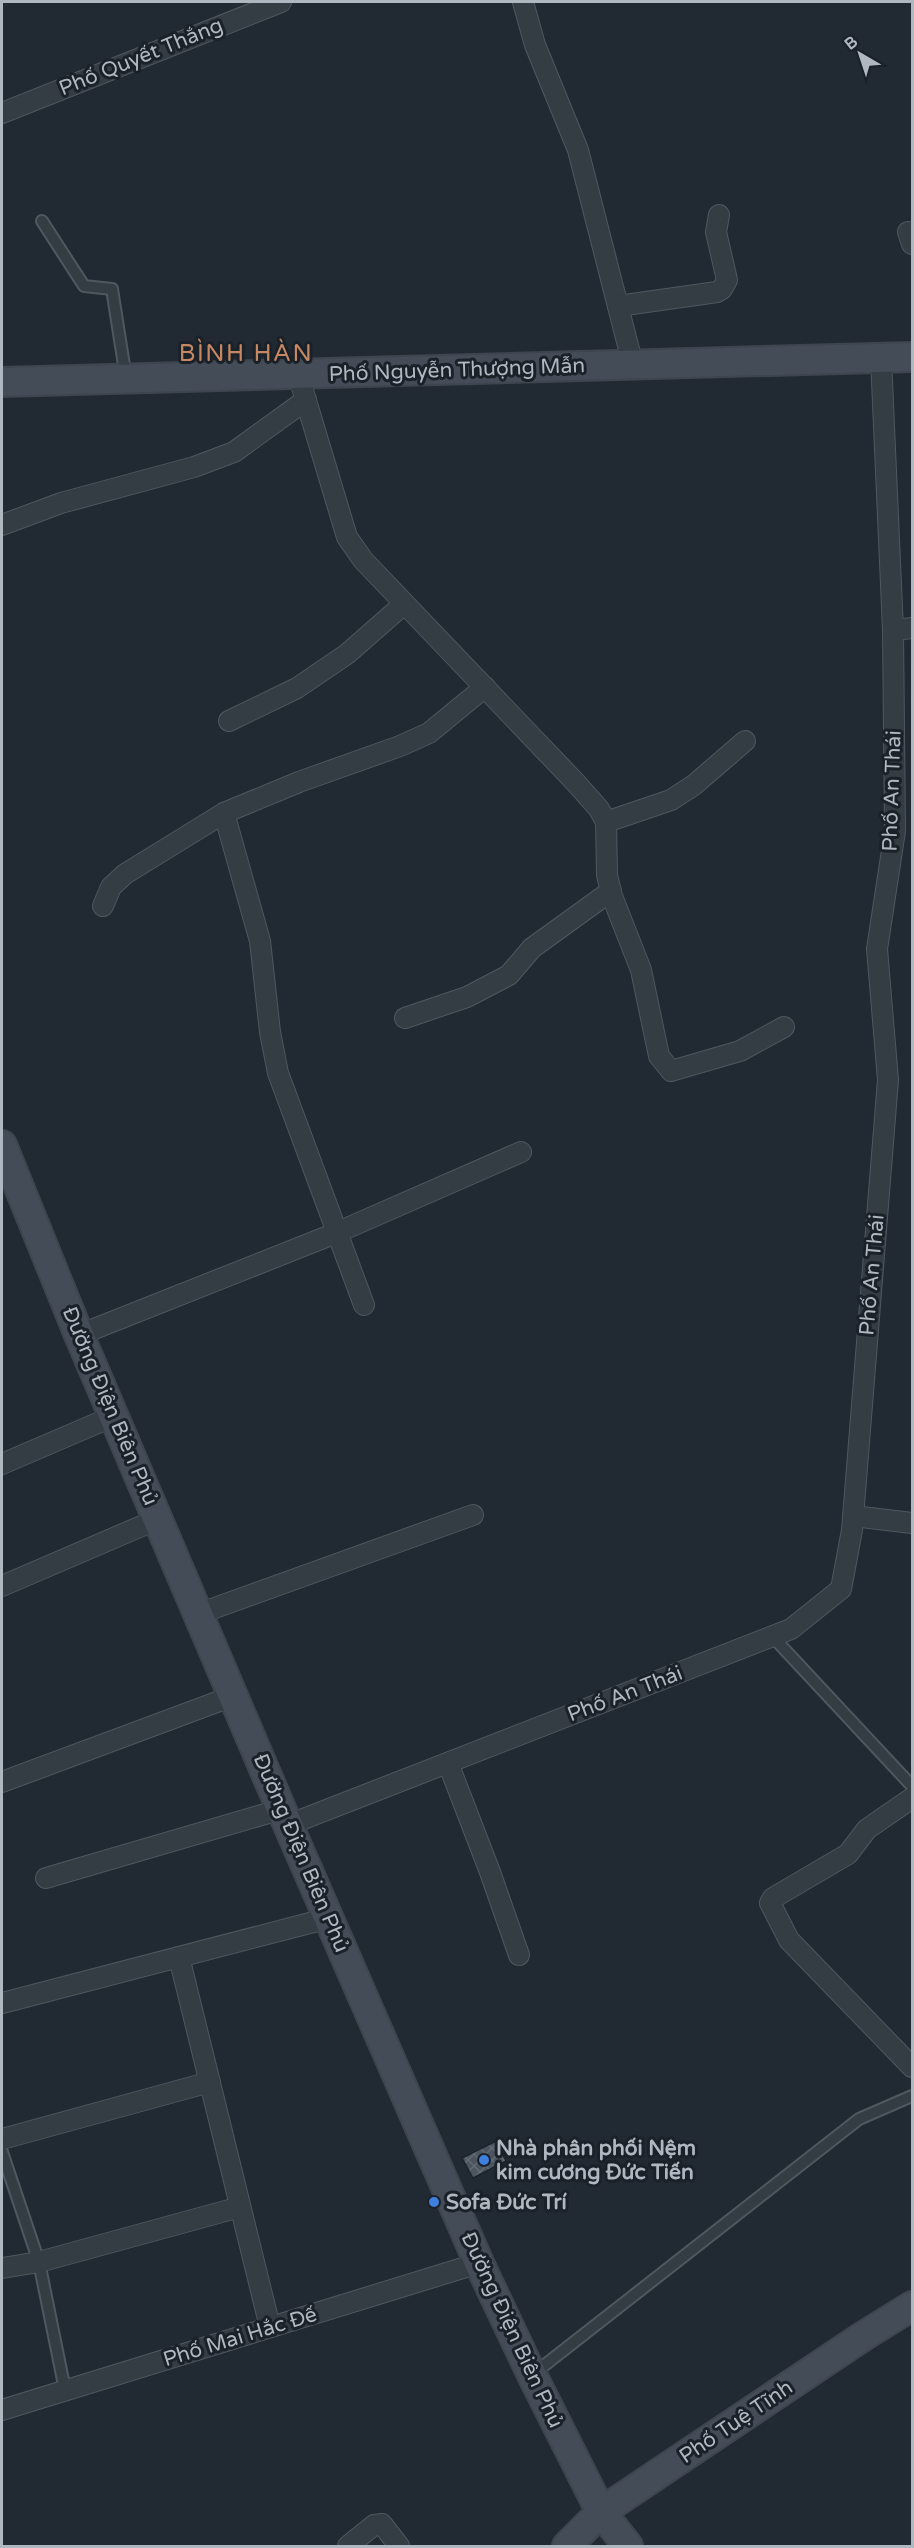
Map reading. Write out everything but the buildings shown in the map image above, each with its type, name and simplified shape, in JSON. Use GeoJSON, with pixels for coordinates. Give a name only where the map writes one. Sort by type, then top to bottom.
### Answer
{"type":"FeatureCollection","features":[{"type":"Feature","properties":{"kind":"main road","name":"Phố Nguyễn Thượng Mẫn"},"geometry":{"type":"LineString","coordinates":[[2,382],[126,378],[302,387],[633,365],[912,357]]}},
{"type":"Feature","properties":{"kind":"main road","name":"Đường Điện Biên Phủ"},"geometry":{"type":"LineString","coordinates":[[3,1151],[79,1335],[328,1918],[479,2263],[601,2512],[628,2547]]}},
{"type":"Feature","properties":{"kind":"main road","name":"Phố Tuệ Tĩnh"},"geometry":{"type":"LineString","coordinates":[[567,2547],[601,2512],[912,2306]]}},
{"type":"Feature","properties":{"kind":"street","name":"Phố Quyết Thắng"},"geometry":{"type":"LineString","coordinates":[[2,113],[281,2]]}},
{"type":"Feature","properties":{"kind":"street"},"geometry":{"type":"LineString","coordinates":[[523,2],[535,45],[578,150],[633,365]]}},
{"type":"Feature","properties":{"kind":"street"},"geometry":{"type":"LineString","coordinates":[[618,306],[717,292],[722,289],[727,280],[716,232],[719,215]]}},
{"type":"Feature","properties":{"kind":"street","name":"Phố An Thái"},"geometry":{"type":"LineString","coordinates":[[46,1878],[285,1817],[448,1762],[791,1629],[841,1589],[853,1516],[888,1080],[877,949],[895,831],[903,629],[881,358]]}},
{"type":"Feature","properties":{"kind":"street"},"geometry":{"type":"LineString","coordinates":[[2,525],[61,503],[194,467],[234,452],[302,387],[347,537],[363,560],[576,783],[599,809],[606,822],[607,875],[641,970],[659,1056],[672,1071],[740,1051],[784,1027]]}},
{"type":"Feature","properties":{"kind":"street"},"geometry":{"type":"LineString","coordinates":[[228,721],[297,688],[346,654],[404,604]]}},
{"type":"Feature","properties":{"kind":"street"},"geometry":{"type":"LineString","coordinates":[[104,906],[111,887],[125,874],[224,813],[429,733],[485,687]]}},
{"type":"Feature","properties":{"kind":"street"},"geometry":{"type":"LineString","coordinates":[[606,822],[671,800],[694,785],[745,741]]}},
{"type":"Feature","properties":{"kind":"street"},"geometry":{"type":"LineString","coordinates":[[224,813],[256,921],[270,1032],[278,1073],[364,1305]]}},
{"type":"Feature","properties":{"kind":"street"},"geometry":{"type":"LineString","coordinates":[[405,1018],[467,997],[509,975],[532,948],[611,891]]}},
{"type":"Feature","properties":{"kind":"street"},"geometry":{"type":"LineString","coordinates":[[79,1335],[336,1233],[521,1152]]}},
{"type":"Feature","properties":{"kind":"street"},"geometry":{"type":"LineString","coordinates":[[2,1464],[114,1416]]}},
{"type":"Feature","properties":{"kind":"street"},"geometry":{"type":"LineString","coordinates":[[198,1614],[473,1515]]}},
{"type":"Feature","properties":{"kind":"street"},"geometry":{"type":"LineString","coordinates":[[853,1516],[912,1523]]}},
{"type":"Feature","properties":{"kind":"street"},"geometry":{"type":"LineString","coordinates":[[2,1586],[158,1519]]}},
{"type":"Feature","properties":{"kind":"street"},"geometry":{"type":"LineString","coordinates":[[2,1782],[234,1696]]}},
{"type":"Feature","properties":{"kind":"street"},"geometry":{"type":"LineString","coordinates":[[448,1762],[519,1955]]}},
{"type":"Feature","properties":{"kind":"street"},"geometry":{"type":"LineString","coordinates":[[912,1798],[867,1829],[848,1854],[773,1898],[770,1904],[789,1940],[912,2067]]}},
{"type":"Feature","properties":{"kind":"street"},"geometry":{"type":"LineString","coordinates":[[2,2003],[328,1918]]}},
{"type":"Feature","properties":{"kind":"street"},"geometry":{"type":"LineString","coordinates":[[179,1957],[270,2327]]}},
{"type":"Feature","properties":{"kind":"street"},"geometry":{"type":"LineString","coordinates":[[2,2139],[210,2082]]}},
{"type":"Feature","properties":{"kind":"street"},"geometry":{"type":"LineString","coordinates":[[2,2268],[39,2262],[240,2207]]}},
{"type":"Feature","properties":{"kind":"street","name":"Phố Mai Hắc Đế"},"geometry":{"type":"LineString","coordinates":[[2,2410],[479,2263]]}},
{"type":"Feature","properties":{"kind":"street"},"geometry":{"type":"LineString","coordinates":[[348,2547],[374,2525],[382,2524],[399,2547]]}},
{"type":"Feature","properties":{"kind":"lane"},"geometry":{"type":"LineString","coordinates":[[42,221],[84,286],[112,289],[126,378]]}},
{"type":"Feature","properties":{"kind":"lane"},"geometry":{"type":"LineString","coordinates":[[772,1636],[912,1786]]}},
{"type":"Feature","properties":{"kind":"lane"},"geometry":{"type":"LineString","coordinates":[[532,2375],[859,2119],[912,2096]]}},
{"type":"Feature","properties":{"kind":"lane"},"geometry":{"type":"LineString","coordinates":[[2,2152],[39,2262],[65,2390]]}},
{"type":"Feature","properties":{"kind":"place","name":"Nhà phân phối Nệm kim cương Đức Tiến"},"geometry":{"type":"Point","coordinates":[484,2160]}},
{"type":"Feature","properties":{"kind":"place","name":"Sofa Đức Trí"},"geometry":{"type":"Point","coordinates":[434,2202]}},
{"type":"Feature","properties":{"kind":"district","name":"BÌNH HÀN"},"geometry":{"type":"Point","coordinates":[246,353]}}]}
